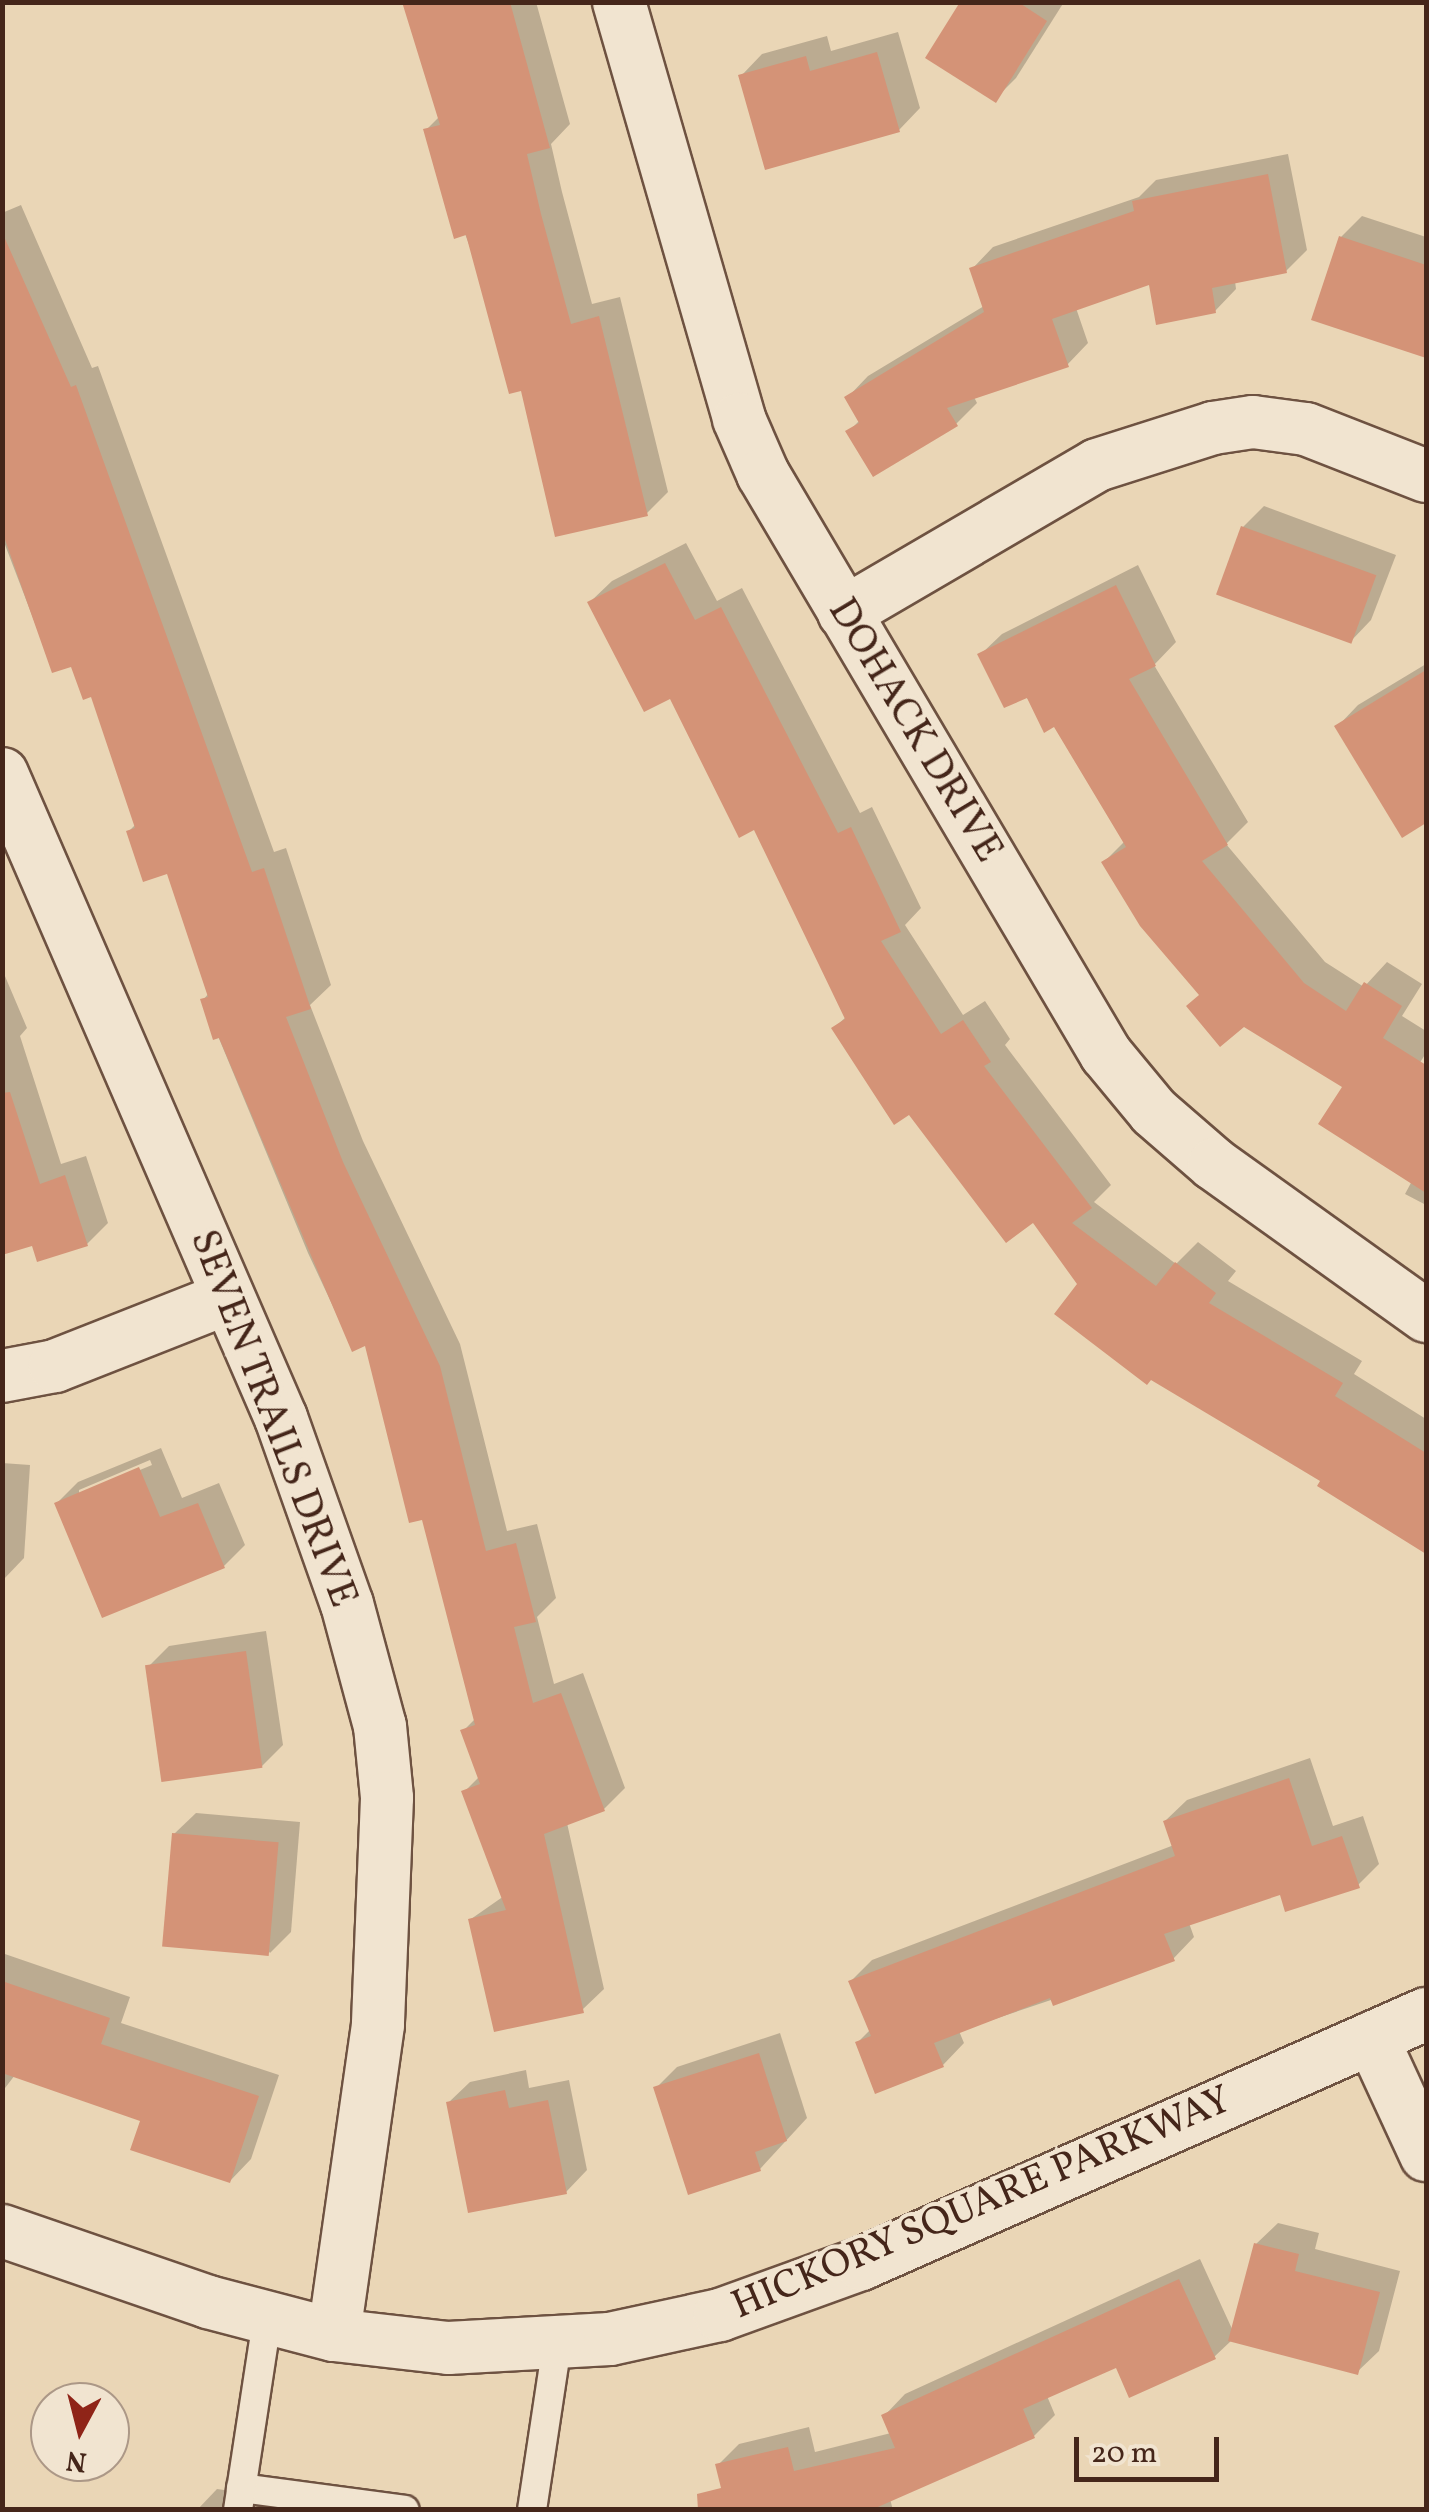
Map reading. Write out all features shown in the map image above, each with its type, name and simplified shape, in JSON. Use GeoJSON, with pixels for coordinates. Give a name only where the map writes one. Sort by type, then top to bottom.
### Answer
{"type":"FeatureCollection","features":[{"type":"Feature","properties":{"kind":"street","name":"DOHACK DRIVE"},"geometry":{"type":"LineString","coordinates":[[618,2],[739,419],[796,540],[1131,1086],[1214,1164],[1426,1316]]}},
{"type":"Feature","properties":{"kind":"street"},"geometry":{"type":"LineString","coordinates":[[844,613],[1097,465],[1214,428],[1253,422],[1306,429],[1426,476]]}},
{"type":"Feature","properties":{"kind":"street","name":"SEVEN TRAILS DRIVE"},"geometry":{"type":"LineString","coordinates":[[2,774],[280,1418],[347,1604],[380,1726],[387,1798],[378,2026],[334,2335]]}},
{"type":"Feature","properties":{"kind":"street"},"geometry":{"type":"LineString","coordinates":[[2,1376],[54,1366],[228,1298]]}},
{"type":"Feature","properties":{"kind":"street","name":"HICKORY SQUARE PARKWAY"},"geometry":{"type":"LineString","coordinates":[[2,2230],[267,2320],[334,2335],[448,2348],[558,2346],[720,2314],[861,2264],[1426,2014]]}},
{"type":"Feature","properties":{"kind":"street"},"geometry":{"type":"LineString","coordinates":[[1372,2038],[1426,2155]]}},
{"type":"Feature","properties":{"kind":"lane"},"geometry":{"type":"LineString","coordinates":[[267,2320],[240,2498],[405,2510]]}},
{"type":"Feature","properties":{"kind":"lane"},"geometry":{"type":"LineString","coordinates":[[532,2510],[558,2346]]}},
{"type":"Feature","properties":{"kind":"building"},"geometry":{"type":"Polygon","coordinates":[[[402,2],[510,2],[550,148],[527,154],[541,214],[571,324],[599,316],[648,516],[555,537],[521,391],[509,394],[466,235],[454,239],[423,129],[440,125],[402,2]]]}},
{"type":"Feature","properties":{"kind":"building"},"geometry":{"type":"Polygon","coordinates":[[[960,2],[1018,2],[1047,21],[996,103],[925,58],[960,2]]]}},
{"type":"Feature","properties":{"kind":"building"},"geometry":{"type":"Polygon","coordinates":[[[877,52],[900,132],[765,170],[738,75],[806,56],[810,71],[877,52]]]}},
{"type":"Feature","properties":{"kind":"building"},"geometry":{"type":"Polygon","coordinates":[[[1268,174],[1287,273],[1212,288],[1216,313],[1156,325],[1149,285],[1052,319],[1069,367],[947,408],[958,426],[873,477],[845,431],[859,423],[844,397],[984,312],[969,268],[1134,211],[1132,201],[1268,174]]]}},
{"type":"Feature","properties":{"kind":"building"},"geometry":{"type":"Polygon","coordinates":[[[2,232],[71,387],[76,385],[252,872],[264,868],[311,1009],[286,1017],[343,1162],[440,1366],[486,1551],[516,1543],[536,1622],[514,1627],[533,1703],[561,1693],[605,1811],[544,1834],[584,2013],[494,2032],[468,1919],[506,1910],[461,1791],[480,1784],[460,1730],[475,1725],[422,1520],[409,1523],[365,1346],[352,1352],[219,1038],[213,1040],[200,999],[208,997],[167,874],[143,882],[126,831],[135,828],[91,697],[83,700],[71,667],[52,673],[2,531],[2,232]]]}},
{"type":"Feature","properties":{"kind":"building"},"geometry":{"type":"Polygon","coordinates":[[[1339,236],[1426,265],[1426,358],[1311,320],[1339,236]]]}},
{"type":"Feature","properties":{"kind":"building"},"geometry":{"type":"Polygon","coordinates":[[[1241,526],[1376,575],[1351,644],[1216,595],[1241,526]]]}},
{"type":"Feature","properties":{"kind":"building"},"geometry":{"type":"Polygon","coordinates":[[[665,563],[695,620],[721,607],[838,833],[851,827],[901,932],[881,941],[941,1034],[963,1020],[991,1062],[984,1066],[1092,1208],[1072,1223],[1156,1286],[1175,1262],[1216,1293],[1209,1303],[1343,1383],[1335,1396],[1426,1453],[1426,1554],[1317,1486],[1320,1481],[1151,1380],[1147,1385],[1054,1314],[1077,1284],[1033,1223],[1006,1243],[909,1115],[894,1125],[831,1028],[845,1019],[754,830],[739,838],[670,699],[644,712],[587,602],[665,563]]]}},
{"type":"Feature","properties":{"kind":"building"},"geometry":{"type":"Polygon","coordinates":[[[1116,585],[1156,666],[1129,679],[1228,845],[1202,861],[1304,983],[1346,1011],[1364,982],[1402,1006],[1383,1038],[1426,1065],[1426,1193],[1318,1124],[1342,1087],[1244,1027],[1220,1047],[1186,1006],[1199,995],[1140,926],[1101,862],[1126,847],[1054,727],[1044,733],[1027,698],[1004,708],[977,654],[1116,585]]]}},
{"type":"Feature","properties":{"kind":"building"},"geometry":{"type":"Polygon","coordinates":[[[1426,670],[1426,823],[1402,838],[1334,726],[1426,670]]]}},
{"type":"Feature","properties":{"kind":"building"},"geometry":{"type":"Polygon","coordinates":[[[10,1092],[40,1184],[65,1175],[88,1246],[37,1262],[32,1246],[2,1255],[2,1093],[10,1092]]]}},
{"type":"Feature","properties":{"kind":"building"},"geometry":{"type":"Polygon","coordinates":[[[139,1467],[160,1517],[198,1503],[225,1568],[102,1618],[54,1503],[139,1467]]]}},
{"type":"Feature","properties":{"kind":"building"},"geometry":{"type":"Polygon","coordinates":[[[246,1651],[262,1768],[161,1782],[145,1665],[246,1651]]]}},
{"type":"Feature","properties":{"kind":"building"},"geometry":{"type":"Polygon","coordinates":[[[1289,1778],[1312,1846],[1342,1836],[1360,1888],[1285,1912],[1280,1895],[1164,1934],[1175,1961],[1053,2006],[1050,1998],[934,2043],[944,2067],[875,2094],[855,2042],[871,2036],[848,1981],[1175,1856],[1163,1821],[1289,1778]]]}},
{"type":"Feature","properties":{"kind":"building"},"geometry":{"type":"Polygon","coordinates":[[[172,1833],[279,1842],[269,1956],[162,1947],[172,1833]]]}},
{"type":"Feature","properties":{"kind":"building"},"geometry":{"type":"Polygon","coordinates":[[[2,1981],[110,2018],[101,2044],[259,2096],[230,2183],[130,2150],[140,2121],[2,2073],[2,1981]]]}},
{"type":"Feature","properties":{"kind":"building"},"geometry":{"type":"Polygon","coordinates":[[[759,2053],[787,2141],[755,2152],[761,2171],[688,2195],[653,2087],[759,2053]]]}},
{"type":"Feature","properties":{"kind":"building"},"geometry":{"type":"Polygon","coordinates":[[[505,2090],[509,2108],[548,2100],[567,2194],[468,2213],[446,2102],[505,2090]]]}},
{"type":"Feature","properties":{"kind":"building"},"geometry":{"type":"Polygon","coordinates":[[[1254,2243],[1299,2254],[1295,2271],[1380,2292],[1358,2375],[1228,2341],[1254,2243]]]}},
{"type":"Feature","properties":{"kind":"building"},"geometry":{"type":"Polygon","coordinates":[[[1179,2279],[1216,2359],[1129,2398],[1116,2368],[1023,2409],[1035,2438],[871,2510],[698,2510],[697,2494],[721,2488],[715,2464],[788,2447],[794,2471],[895,2448],[881,2415],[1179,2279]]]}}]}
